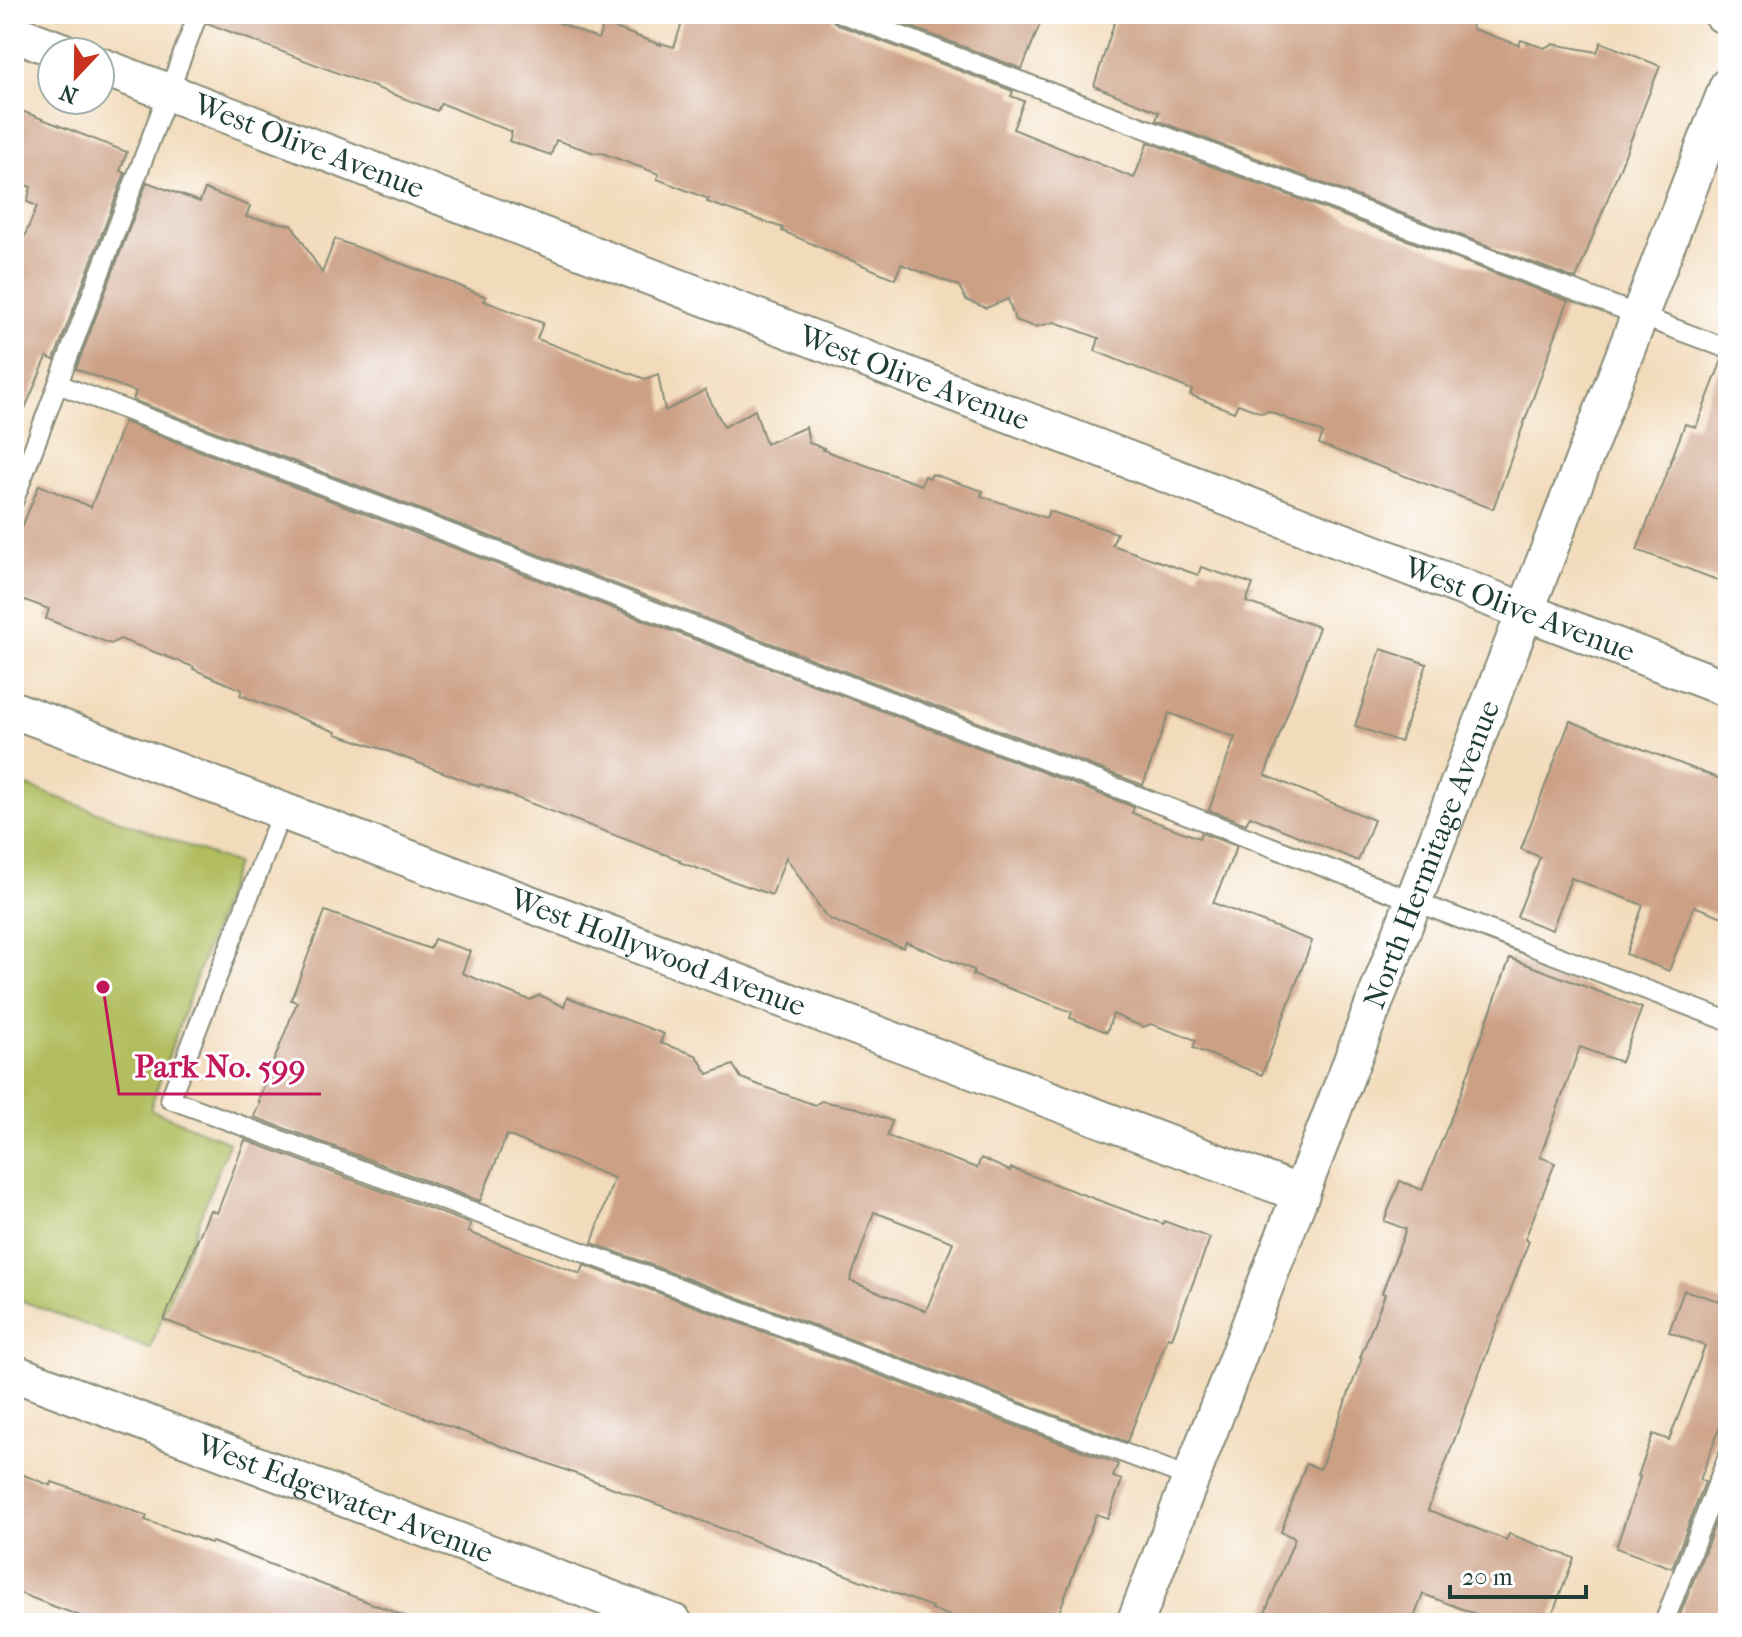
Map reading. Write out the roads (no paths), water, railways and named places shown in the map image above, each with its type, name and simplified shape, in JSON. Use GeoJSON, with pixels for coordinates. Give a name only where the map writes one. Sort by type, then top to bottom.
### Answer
{"type":"FeatureCollection","features":[{"type":"Feature","properties":{"kind":"street"},"geometry":{"type":"LineString","coordinates":[[1722,14],[1728,16]]}},
{"type":"Feature","properties":{"kind":"street"},"geometry":{"type":"LineString","coordinates":[[14,33],[36,41]]}},
{"type":"Feature","properties":{"kind":"street","name":"West Olive Avenue"},"geometry":{"type":"LineString","coordinates":[[116,72],[1728,689]]}},
{"type":"Feature","properties":{"kind":"street","name":"North Hermitage Avenue"},"geometry":{"type":"LineString","coordinates":[[1135,1623],[1728,86]]}},
{"type":"Feature","properties":{"kind":"street","name":"West Hollywood Avenue"},"geometry":{"type":"LineString","coordinates":[[14,710],[1301,1194]]}},
{"type":"Feature","properties":{"kind":"street","name":"West Edgewater Avenue"},"geometry":{"type":"LineString","coordinates":[[14,1373],[674,1623]]}},
{"type":"Feature","properties":{"kind":"lane"},"geometry":{"type":"LineString","coordinates":[[14,500],[198,14]]}},
{"type":"Feature","properties":{"kind":"lane"},"geometry":{"type":"LineString","coordinates":[[843,14],[1728,349]]}},
{"type":"Feature","properties":{"kind":"lane"},"geometry":{"type":"LineString","coordinates":[[58,384],[1728,1021]]}},
{"type":"Feature","properties":{"kind":"lane"},"geometry":{"type":"LineString","coordinates":[[282,811],[170,1099],[1191,1478]]}},
{"type":"Feature","properties":{"kind":"lane"},"geometry":{"type":"LineString","coordinates":[[1664,1623],[1728,1456]]}},
{"type":"Feature","properties":{"kind":"place","name":"Park No. 599"},"geometry":{"type":"Point","coordinates":[103,987]}}]}
